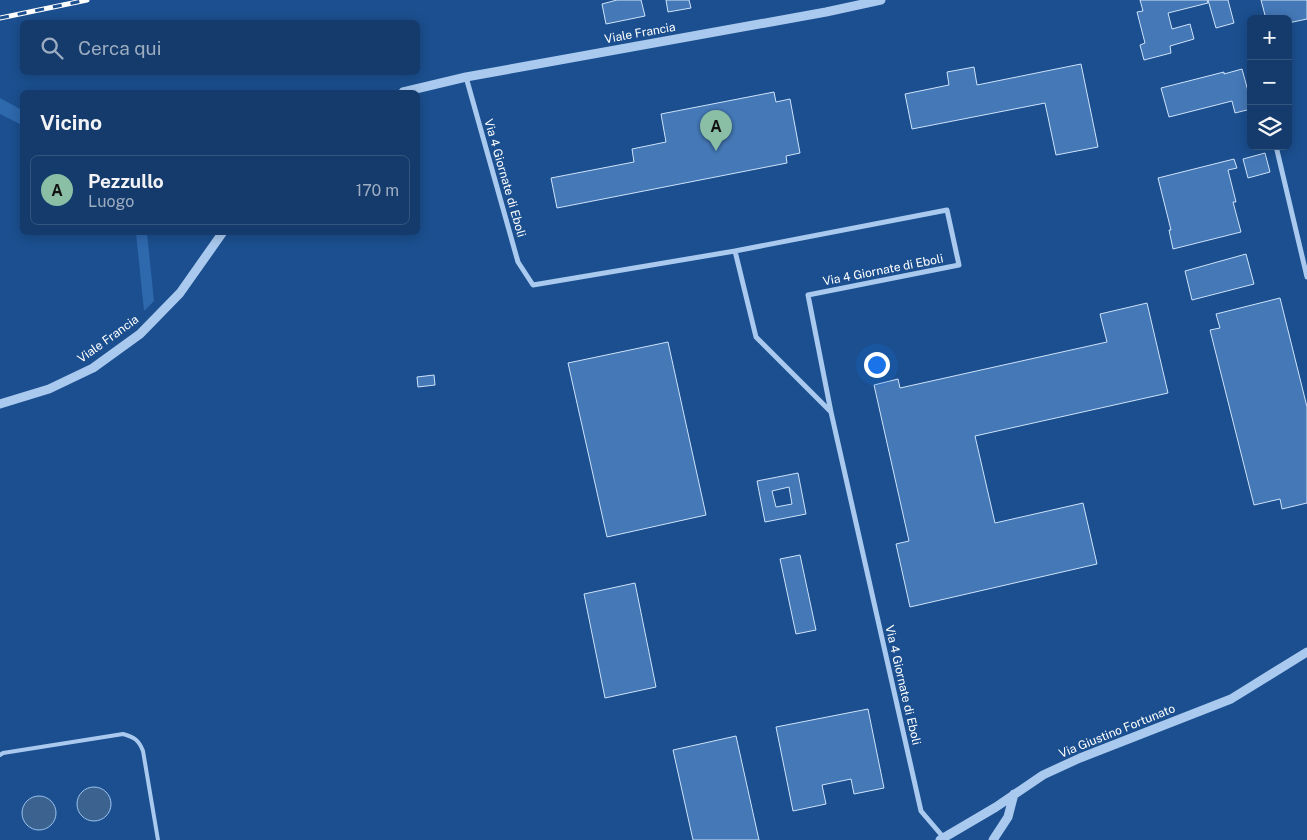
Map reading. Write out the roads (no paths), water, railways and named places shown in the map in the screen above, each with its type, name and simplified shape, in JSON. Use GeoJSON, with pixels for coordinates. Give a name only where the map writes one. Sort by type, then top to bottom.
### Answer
{"type":"FeatureCollection","features":[{"type":"Feature","properties":{"kind":"street","name":"Viale Francia"},"geometry":{"type":"LineString","coordinates":[[411,90],[466,77],[826,12],[882,0]]}},
{"type":"Feature","properties":{"kind":"street","name":"Via 4 Giornate di Eboli"},"geometry":{"type":"LineString","coordinates":[[466,77],[518,262],[533,285],[735,251],[947,210],[959,265],[808,295],[831,412],[920,812],[942,839]]}},
{"type":"Feature","properties":{"kind":"street"},"geometry":{"type":"LineString","coordinates":[[1277,150],[1307,278]]}},
{"type":"Feature","properties":{"kind":"street","name":"Viale Francia"},"geometry":{"type":"LineString","coordinates":[[0,404],[49,389],[93,368],[140,334],[180,293],[221,235]]}},
{"type":"Feature","properties":{"kind":"street"},"geometry":{"type":"LineString","coordinates":[[735,251],[756,337],[831,412]]}},
{"type":"Feature","properties":{"kind":"street","name":"Via Giustino Fortunato"},"geometry":{"type":"LineString","coordinates":[[942,839],[1043,775],[1080,758],[1231,699],[1307,652]]}},
{"type":"Feature","properties":{"kind":"street"},"geometry":{"type":"LineString","coordinates":[[993,840],[1008,816],[1014,794]]}},
{"type":"Feature","properties":{"kind":"lane"},"geometry":{"type":"LineString","coordinates":[[0,755],[123,734],[139,741],[143,750],[158,840]]}},
{"type":"Feature","properties":{"kind":"railway"},"geometry":{"type":"LineString","coordinates":[[0,18],[87,0]]}},
{"type":"Feature","properties":{"kind":"place","name":"Pezzullo"},"geometry":{"type":"Point","coordinates":[716,151]}}]}
